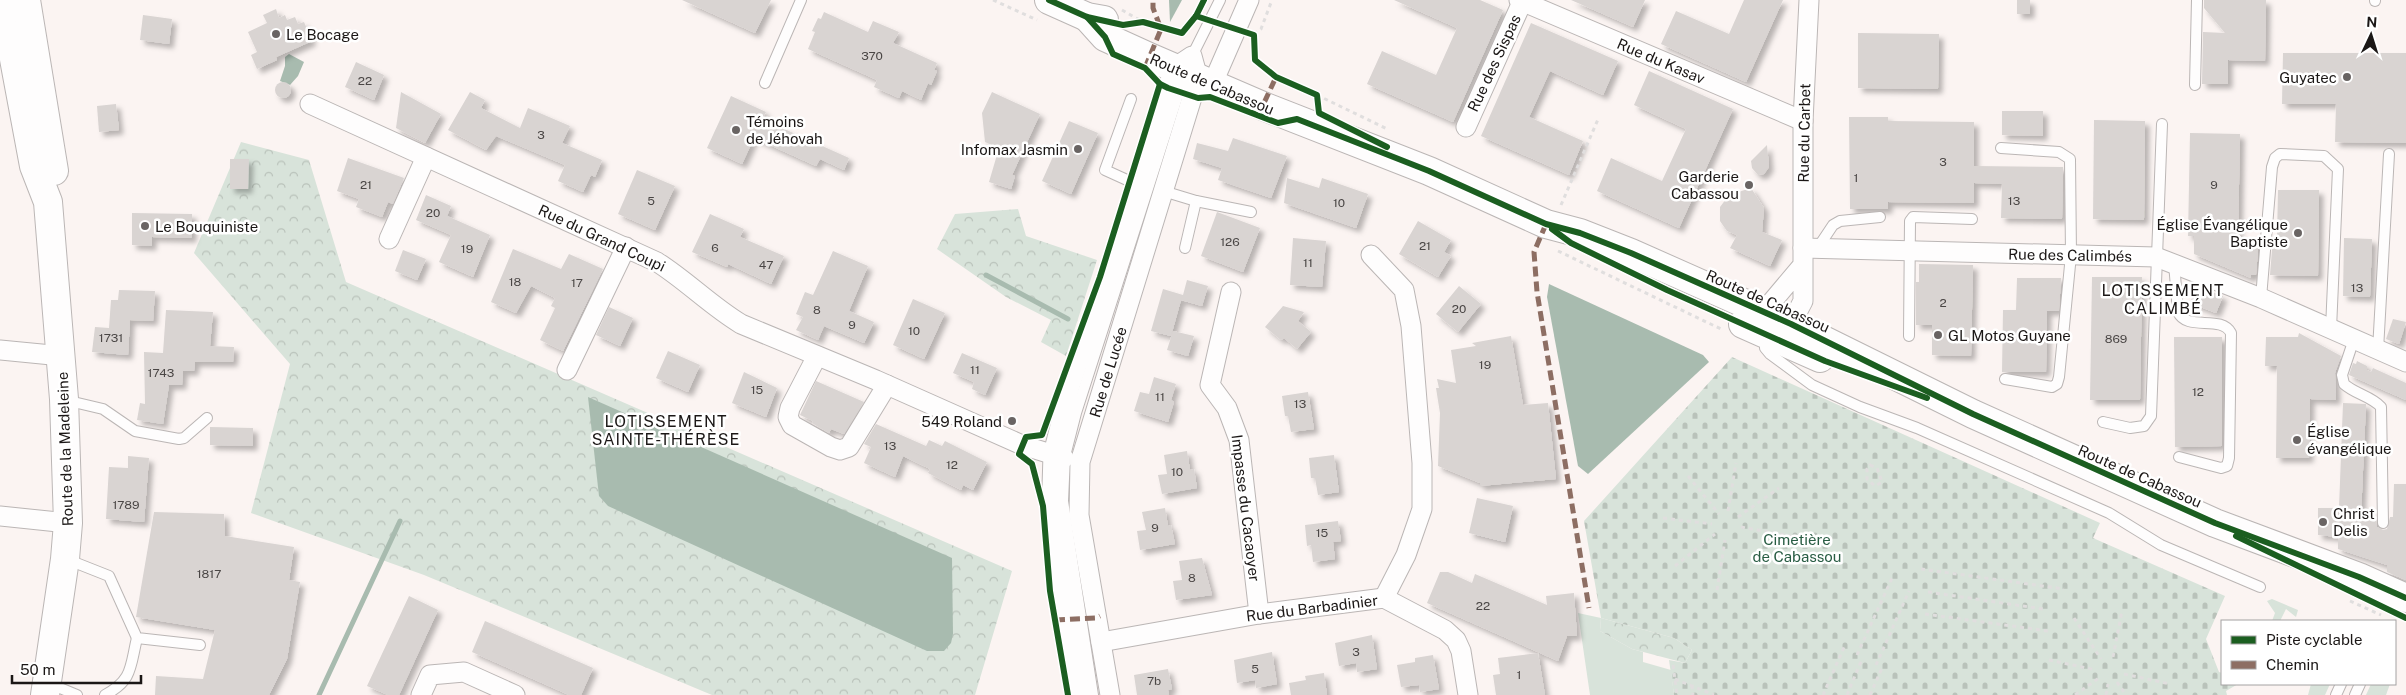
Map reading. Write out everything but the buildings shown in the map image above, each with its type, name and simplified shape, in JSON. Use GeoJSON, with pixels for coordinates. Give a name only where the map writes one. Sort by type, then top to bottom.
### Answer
{"type":"FeatureCollection","features":[{"type":"Feature","properties":{"kind":"main road","name":"Route de la Madeleine"},"geometry":{"type":"LineString","coordinates":[[7,0],[7,52],[34,166],[48,202],[62,356],[68,523],[65,559],[46,689]]}},
{"type":"Feature","properties":{"kind":"main road","name":"Route de la Madeleine"},"geometry":{"type":"LineString","coordinates":[[26,0],[54,173],[48,202]]}},
{"type":"Feature","properties":{"kind":"main road","name":"Route de Cabassou"},"geometry":{"type":"LineString","coordinates":[[1050,0],[1087,16],[1133,23],[1197,71],[1318,104],[1362,133],[1429,171]]}},
{"type":"Feature","properties":{"kind":"main road","name":"Route de Cabassou"},"geometry":{"type":"LineString","coordinates":[[1087,16],[1105,38],[1197,71],[1554,226],[1571,243],[1625,271],[1774,324],[2215,523],[2241,539],[2394,606]]}},
{"type":"Feature","properties":{"kind":"street"},"geometry":{"type":"LineString","coordinates":[[1080,695],[1057,549],[1052,487],[1066,458],[1070,386],[1138,185],[1197,71],[1249,0]]}},
{"type":"Feature","properties":{"kind":"street","name":"Rue du Kasav"},"geometry":{"type":"LineString","coordinates":[[1522,0],[1803,121]]}},
{"type":"Feature","properties":{"kind":"street","name":"Rue des Sispas"},"geometry":{"type":"LineString","coordinates":[[1466,126],[1522,0]]}},
{"type":"Feature","properties":{"kind":"street","name":"Rue du Carbet"},"geometry":{"type":"LineString","coordinates":[[1774,324],[1803,301],[1807,255],[1803,121],[1809,0]]}},
{"type":"Feature","properties":{"kind":"street","name":"Rue de Lucée"},"geometry":{"type":"LineString","coordinates":[[1110,695],[1079,515],[1066,458],[1163,191],[1197,71]]}},
{"type":"Feature","properties":{"kind":"street","name":"Rue du Grand Coupi"},"geometry":{"type":"LineString","coordinates":[[310,104],[658,262],[674,272],[725,314],[741,324],[887,385],[1022,446],[1066,458]]}},
{"type":"Feature","properties":{"kind":"street"},"geometry":{"type":"LineString","coordinates":[[389,239],[426,157]]}},
{"type":"Feature","properties":{"kind":"street"},"geometry":{"type":"LineString","coordinates":[[567,370],[626,247]]}},
{"type":"Feature","properties":{"kind":"street","name":"Rue des Calimbés"},"geometry":{"type":"LineString","coordinates":[[1807,255],[1910,252],[2071,255],[2165,260],[2261,298],[2406,362]]}},
{"type":"Feature","properties":{"kind":"street"},"geometry":{"type":"LineString","coordinates":[[1370,255],[1404,290],[1411,326],[1422,464],[1422,509],[1406,555],[1384,598]]}},
{"type":"Feature","properties":{"kind":"street"},"geometry":{"type":"LineString","coordinates":[[1774,324],[1770,304],[1807,255]]}},
{"type":"Feature","properties":{"kind":"street","name":"Impasse du Cacaoyer"},"geometry":{"type":"LineString","coordinates":[[1231,292],[1210,385],[1227,408],[1239,440],[1259,614]]}},
{"type":"Feature","properties":{"kind":"street"},"geometry":{"type":"LineString","coordinates":[[0,350],[62,356]]}},
{"type":"Feature","properties":{"kind":"street"},"geometry":{"type":"LineString","coordinates":[[817,356],[790,408],[788,417],[792,424],[831,447],[840,450],[849,447],[887,385]]}},
{"type":"Feature","properties":{"kind":"street"},"geometry":{"type":"LineString","coordinates":[[0,516],[68,523]]}},
{"type":"Feature","properties":{"kind":"street","name":"Rue du Barbadinier"},"geometry":{"type":"LineString","coordinates":[[1101,642],[1259,614],[1384,598],[1445,630],[1456,640],[1461,651],[1468,695]]}},
{"type":"Feature","properties":{"kind":"street"},"geometry":{"type":"LineString","coordinates":[[421,695],[430,675],[464,672],[515,695]]}},
{"type":"Feature","properties":{"kind":"lane"},"geometry":{"type":"LineString","coordinates":[[764,84],[801,0]]}},
{"type":"Feature","properties":{"kind":"lane"},"geometry":{"type":"LineString","coordinates":[[1093,695],[1063,501],[1066,458],[1076,413],[1197,71],[1220,0]]}},
{"type":"Feature","properties":{"kind":"lane"},"geometry":{"type":"LineString","coordinates":[[2195,85],[2197,0]]}},
{"type":"Feature","properties":{"kind":"lane"},"geometry":{"type":"LineString","coordinates":[[1131,99],[1106,170],[1138,185]]}},
{"type":"Feature","properties":{"kind":"lane"},"geometry":{"type":"LineString","coordinates":[[2103,422],[2130,428],[2144,426],[2150,416],[2165,260],[2162,124]]}},
{"type":"Feature","properties":{"kind":"lane"},"geometry":{"type":"LineString","coordinates":[[2001,148],[2059,152],[2070,159],[2071,255],[2057,384],[2052,387],[2005,379]]}},
{"type":"Feature","properties":{"kind":"lane"},"geometry":{"type":"LineString","coordinates":[[2261,298],[2272,167],[2275,158],[2280,154],[2324,156],[2338,169],[2331,329]]}},
{"type":"Feature","properties":{"kind":"lane"},"geometry":{"type":"LineString","coordinates":[[2378,350],[2389,154]]}},
{"type":"Feature","properties":{"kind":"lane"},"geometry":{"type":"LineString","coordinates":[[1163,191],[1196,202],[1252,212]]}},
{"type":"Feature","properties":{"kind":"lane"},"geometry":{"type":"LineString","coordinates":[[1185,248],[1196,202]]}},
{"type":"Feature","properties":{"kind":"lane"},"geometry":{"type":"LineString","coordinates":[[1807,255],[1833,225],[1840,220],[1880,217]]}},
{"type":"Feature","properties":{"kind":"lane"},"geometry":{"type":"LineString","coordinates":[[1909,336],[1910,226],[1913,217],[1972,219]]}},
{"type":"Feature","properties":{"kind":"lane"},"geometry":{"type":"LineString","coordinates":[[2165,260],[2180,318],[2221,324],[2232,333],[2229,458],[2227,466],[2221,468],[2179,457]]}},
{"type":"Feature","properties":{"kind":"lane"},"geometry":{"type":"LineString","coordinates":[[1774,324],[1764,348],[1812,385],[1860,407],[1917,428],[2109,513],[2162,545],[2260,587]]}},
{"type":"Feature","properties":{"kind":"lane"},"geometry":{"type":"LineString","coordinates":[[2354,339],[2342,375],[2344,384],[2353,392],[2375,401],[2381,407],[2383,523]]}},
{"type":"Feature","properties":{"kind":"lane"},"geometry":{"type":"LineString","coordinates":[[64,399],[104,409],[135,431],[179,439],[184,438],[207,418]]}},
{"type":"Feature","properties":{"kind":"lane"},"geometry":{"type":"LineString","coordinates":[[65,559],[109,576],[138,638],[126,681],[105,695]]}},
{"type":"Feature","properties":{"kind":"lane"},"geometry":{"type":"LineString","coordinates":[[138,638],[200,645]]}},
{"type":"Feature","properties":{"kind":"lane"},"geometry":{"type":"LineString","coordinates":[[46,689],[77,695]]}},
{"type":"Feature","properties":{"kind":"path"},"geometry":{"type":"LineString","coordinates":[[1254,35],[1261,29],[1272,0]]}},
{"type":"Feature","properties":{"kind":"path"},"geometry":{"type":"LineString","coordinates":[[1599,117],[1554,226],[1730,333]]}},
{"type":"Feature","properties":{"kind":"path"},"geometry":{"type":"LineString","coordinates":[[1728,511],[1736,463]]}},
{"type":"Feature","properties":{"kind":"path"},"geometry":{"type":"LineString","coordinates":[[1870,465],[1877,468],[1882,482],[1876,486],[1867,479],[1867,469],[1870,465]]}},
{"type":"Feature","properties":{"kind":"path"},"geometry":{"type":"LineString","coordinates":[[1688,476],[1719,514]]}},
{"type":"Feature","properties":{"kind":"path"},"geometry":{"type":"LineString","coordinates":[[1738,517],[1779,488]]}},
{"type":"Feature","properties":{"kind":"path"},"geometry":{"type":"LineString","coordinates":[[1664,518],[1712,524]]}},
{"type":"Feature","properties":{"kind":"path"},"geometry":{"type":"LineString","coordinates":[[1740,527],[1791,536]]}},
{"type":"Feature","properties":{"kind":"path"},"geometry":{"type":"LineString","coordinates":[[1675,566],[1715,534]]}},
{"type":"Feature","properties":{"kind":"path"},"geometry":{"type":"LineString","coordinates":[[1717,590],[1725,540]]}},
{"type":"Feature","properties":{"kind":"path"},"geometry":{"type":"LineString","coordinates":[[1921,569],[2064,589]]}},
{"type":"Feature","properties":{"kind":"path"},"geometry":{"type":"LineString","coordinates":[[1857,655],[1893,576]]}},
{"type":"Feature","properties":{"kind":"path"},"geometry":{"type":"LineString","coordinates":[[1876,665],[1909,591]]}},
{"type":"Feature","properties":{"kind":"path"},"geometry":{"type":"LineString","coordinates":[[1928,592],[2043,609]]}},
{"type":"Feature","properties":{"kind":"path"},"geometry":{"type":"LineString","coordinates":[[2350,601],[2394,606]]}},
{"type":"Feature","properties":{"kind":"path"},"geometry":{"type":"LineString","coordinates":[[2112,656],[2122,611]]}},
{"type":"Feature","properties":{"kind":"path"},"geometry":{"type":"LineString","coordinates":[[1925,614],[2048,631]]}},
{"type":"Feature","properties":{"kind":"path"},"geometry":{"type":"LineString","coordinates":[[2074,618],[2102,659]]}},
{"type":"Feature","properties":{"kind":"path"},"geometry":{"type":"LineString","coordinates":[[1823,695],[1845,645]]}},
{"type":"Feature","properties":{"kind":"path"},"geometry":{"type":"LineString","coordinates":[[1846,695],[1862,659]]}},
{"type":"Feature","properties":{"kind":"path"},"geometry":{"type":"LineString","coordinates":[[2048,660],[2096,670]]}},
{"type":"Feature","properties":{"kind":"path"},"geometry":{"type":"LineString","coordinates":[[1674,665],[1677,695]]}},
{"type":"Feature","properties":{"kind":"path"},"geometry":{"type":"LineString","coordinates":[[1870,695],[1882,668]]}},
{"type":"Feature","properties":{"kind":"path"},"geometry":{"type":"LineString","coordinates":[[2124,674],[2170,684]]}},
{"type":"Feature","properties":{"kind":"path"},"geometry":{"type":"LineString","coordinates":[[2075,695],[2099,678]]}},
{"type":"Feature","properties":{"kind":"path"},"geometry":{"type":"LineString","coordinates":[[1675,679],[1714,695]]}},
{"type":"Feature","properties":{"kind":"path"},"geometry":{"type":"LineString","coordinates":[[2117,682],[2126,695]]}},
{"type":"Feature","properties":{"kind":"path"},"geometry":{"type":"LineString","coordinates":[[2106,695],[2108,684]]}},
{"type":"Feature","properties":{"kind":"path"},"geometry":{"type":"LineString","coordinates":[[1692,685],[1693,695]]}},
{"type":"Feature","properties":{"kind":"green space"},"geometry":{"type":"Polygon","coordinates":[[[241,142],[309,160],[346,282],[1012,571],[975,695],[712,695],[424,575],[251,513],[290,364],[194,253],[241,142]]]}},
{"type":"Feature","properties":{"kind":"green space"},"geometry":{"type":"Polygon","coordinates":[[[1018,209],[1026,236],[1097,260],[1066,356],[1041,342],[1051,320],[1006,297],[937,249],[955,214],[1018,209]]]}},
{"type":"Feature","properties":{"kind":"green space","name":"Cimetière de Cabassou"},"geometry":{"type":"Polygon","coordinates":[[[1732,357],[2100,523],[2093,538],[2225,596],[2206,639],[2219,672],[2221,673],[2221,685],[2236,685],[2226,691],[2227,695],[1674,695],[1669,660],[1685,663],[1692,650],[1674,638],[1601,618],[1584,521],[1732,357]]]}},
{"type":"Feature","properties":{"kind":"green space"},"geometry":{"type":"Polygon","coordinates":[[[2272,599],[2298,610],[2296,617],[2286,609],[2280,620],[2272,620],[2275,613],[2267,601],[2272,599]]]}},
{"type":"Feature","properties":{"kind":"green space"},"geometry":{"type":"Polygon","coordinates":[[[1578,613],[1601,618],[1600,631],[1632,649],[1643,652],[1643,662],[1671,670],[1674,695],[1590,695],[1578,613]]]}},
{"type":"Feature","properties":{"kind":"green space"},"geometry":{"type":"Polygon","coordinates":[[[1601,618],[1674,638],[1692,650],[1685,663],[1632,649],[1600,631],[1601,618]]]}},
{"type":"Feature","properties":{"kind":"green space"},"geometry":{"type":"Polygon","coordinates":[[[2311,685],[2330,685],[2325,695],[2308,695],[2311,685]]]}},
{"type":"Feature","properties":{"kind":"green space"},"geometry":{"type":"Polygon","coordinates":[[[2371,685],[2390,685],[2386,695],[2366,695],[2371,685]]]}},
{"type":"Feature","properties":{"kind":"shaded area"},"geometry":{"type":"Polygon","coordinates":[[[1169,0],[1182,0],[1170,22],[1169,0]]]}},
{"type":"Feature","properties":{"kind":"shaded area"},"geometry":{"type":"Polygon","coordinates":[[[289,54],[304,62],[298,76],[290,85],[280,81],[285,66],[285,57],[289,54]]]}},
{"type":"Feature","properties":{"kind":"shaded area"},"geometry":{"type":"Polygon","coordinates":[[[1549,284],[1703,355],[1709,362],[1588,474],[1578,466],[1547,297],[1549,284]]]}},
{"type":"Feature","properties":{"kind":"shaded area"},"geometry":{"type":"Polygon","coordinates":[[[588,397],[952,558],[953,634],[951,643],[944,651],[927,651],[608,506],[599,496],[588,397]]]}},
{"type":"Feature","properties":{"kind":"waterway"},"geometry":{"type":"LineString","coordinates":[[986,275],[1068,319]]}},
{"type":"Feature","properties":{"kind":"waterway"},"geometry":{"type":"LineString","coordinates":[[319,695],[400,521]]}},
{"type":"Feature","properties":{"kind":"marked path"},"geometry":{"type":"LineString","coordinates":[[1145,68],[1161,29],[1153,8],[1153,0]]}},
{"type":"Feature","properties":{"kind":"marked path"},"geometry":{"type":"LineString","coordinates":[[1258,116],[1276,77]]}},
{"type":"Feature","properties":{"kind":"marked path"},"geometry":{"type":"LineString","coordinates":[[1546,224],[1534,252],[1537,292],[1589,608]]}},
{"type":"Feature","properties":{"kind":"marked path"},"geometry":{"type":"LineString","coordinates":[[1055,620],[1096,618],[1100,616]]}},
{"type":"Feature","properties":{"kind":"cycle path"},"geometry":{"type":"LineString","coordinates":[[1049,0],[1087,17],[1123,25],[1143,22],[1182,33],[1196,16],[1204,0]]}},
{"type":"Feature","properties":{"kind":"cycle path"},"geometry":{"type":"LineString","coordinates":[[1196,16],[1254,35],[1255,60],[1276,77],[1317,95],[1319,113],[1387,147]]}},
{"type":"Feature","properties":{"kind":"cycle path"},"geometry":{"type":"LineString","coordinates":[[1087,17],[1105,37],[1113,54],[1145,68],[1160,84],[1168,88],[1198,98],[1210,97],[1278,123],[1297,119],[1429,171],[1546,224],[1580,233],[1631,253],[1791,324],[1973,414],[2215,523],[2359,577],[2406,598]]}},
{"type":"Feature","properties":{"kind":"cycle path"},"geometry":{"type":"LineString","coordinates":[[1068,695],[1050,591],[1043,506],[1032,464],[1019,454],[1026,437],[1042,435],[1100,277],[1160,84]]}},
{"type":"Feature","properties":{"kind":"cycle path"},"geometry":{"type":"LineString","coordinates":[[1552,229],[1571,243],[1667,290],[1825,361],[1927,398]]}},
{"type":"Feature","properties":{"kind":"cycle path"},"geometry":{"type":"LineString","coordinates":[[2236,536],[2406,618]]}},
{"type":"Feature","properties":{"kind":"place","name":"Le Bocage"},"geometry":{"type":"Point","coordinates":[276,34]}},
{"type":"Feature","properties":{"kind":"place","name":"Guyatec"},"geometry":{"type":"Point","coordinates":[2347,77]}},
{"type":"Feature","properties":{"kind":"place","name":"Témoins de Jéhovah"},"geometry":{"type":"Point","coordinates":[736,130]}},
{"type":"Feature","properties":{"kind":"place","name":"Infomax Jasmin"},"geometry":{"type":"Point","coordinates":[1078,149]}},
{"type":"Feature","properties":{"kind":"place","name":"Garderie Cabassou"},"geometry":{"type":"Point","coordinates":[1749,185]}},
{"type":"Feature","properties":{"kind":"place","name":"Le Bouquiniste"},"geometry":{"type":"Point","coordinates":[145,226]}},
{"type":"Feature","properties":{"kind":"place","name":"Église Évangélique Baptiste"},"geometry":{"type":"Point","coordinates":[2298,233]}},
{"type":"Feature","properties":{"kind":"place","name":"GL Motos Guyane"},"geometry":{"type":"Point","coordinates":[1938,335]}},
{"type":"Feature","properties":{"kind":"place","name":"549 Roland"},"geometry":{"type":"Point","coordinates":[1012,421]}},
{"type":"Feature","properties":{"kind":"place","name":"Église évangélique"},"geometry":{"type":"Point","coordinates":[2297,440]}},
{"type":"Feature","properties":{"kind":"place","name":"Christ Delis"},"geometry":{"type":"Point","coordinates":[2323,522]}},
{"type":"Feature","properties":{"kind":"district","name":"LOTISSEMENT CALIMBÉ"},"geometry":{"type":"Point","coordinates":[2163,299]}},
{"type":"Feature","properties":{"kind":"district","name":"LOTISSEMENT SAINTE-THÉRÈSE"},"geometry":{"type":"Point","coordinates":[666,430]}}]}
